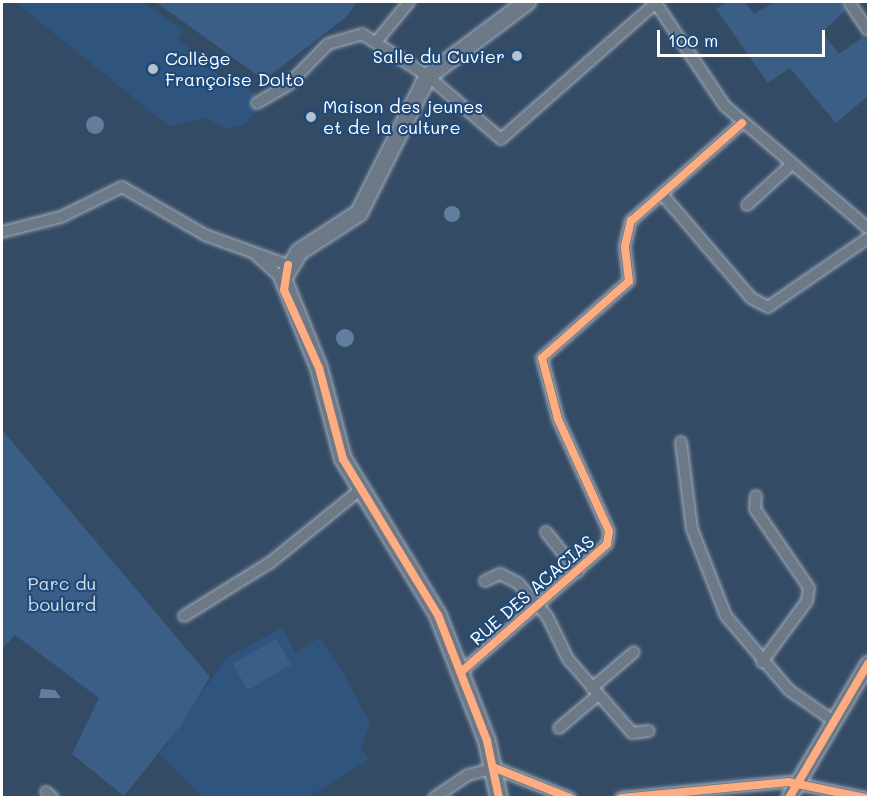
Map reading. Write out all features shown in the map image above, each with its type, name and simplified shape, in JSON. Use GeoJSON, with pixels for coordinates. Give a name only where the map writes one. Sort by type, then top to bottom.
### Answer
{"type":"FeatureCollection","features":[{"type":"Feature","properties":{"kind":"main road"},"geometry":{"type":"LineString","coordinates":[[499,798],[495,768],[438,615],[343,459],[319,368],[286,272],[359,213],[428,76],[527,2]]}},
{"type":"Feature","properties":{"kind":"street"},"geometry":{"type":"LineString","coordinates":[[376,42],[409,2]]}},
{"type":"Feature","properties":{"kind":"street"},"geometry":{"type":"LineString","coordinates":[[257,103],[288,85],[344,35],[362,34],[428,76],[501,139],[656,2],[742,123],[868,228]]}},
{"type":"Feature","properties":{"kind":"street"},"geometry":{"type":"LineString","coordinates":[[849,2],[868,30]]}},
{"type":"Feature","properties":{"kind":"street","name":"RUE DES ACACIAS"},"geometry":{"type":"LineString","coordinates":[[461,672],[604,548],[609,531],[558,419],[542,358],[624,288],[630,272],[627,229],[662,194],[742,123]]}},
{"type":"Feature","properties":{"kind":"street"},"geometry":{"type":"LineString","coordinates":[[747,205],[791,165]]}},
{"type":"Feature","properties":{"kind":"street"},"geometry":{"type":"LineString","coordinates":[[2,232],[43,224],[122,187],[205,235],[256,255],[286,272]]}},
{"type":"Feature","properties":{"kind":"street"},"geometry":{"type":"LineString","coordinates":[[662,194],[751,298],[768,307],[868,238]]}},
{"type":"Feature","properties":{"kind":"street"},"geometry":{"type":"LineString","coordinates":[[681,442],[692,529],[705,573],[726,615],[762,662],[789,690],[832,720]]}},
{"type":"Feature","properties":{"kind":"street"},"geometry":{"type":"LineString","coordinates":[[184,616],[271,562],[360,490]]}},
{"type":"Feature","properties":{"kind":"street"},"geometry":{"type":"LineString","coordinates":[[756,496],[755,509],[809,588],[807,601],[762,662]]}},
{"type":"Feature","properties":{"kind":"street","name":"RUE DES ACACIAS"},"geometry":{"type":"LineString","coordinates":[[546,532],[578,572]]}},
{"type":"Feature","properties":{"kind":"street","name":"RUE DES ACACIAS"},"geometry":{"type":"LineString","coordinates":[[485,581],[500,574],[518,583],[539,606]]}},
{"type":"Feature","properties":{"kind":"street"},"geometry":{"type":"LineString","coordinates":[[539,606],[568,659],[595,691],[632,733],[649,731]]}},
{"type":"Feature","properties":{"kind":"street"},"geometry":{"type":"LineString","coordinates":[[559,728],[634,652]]}},
{"type":"Feature","properties":{"kind":"street"},"geometry":{"type":"LineString","coordinates":[[789,798],[832,720],[868,664]]}},
{"type":"Feature","properties":{"kind":"street"},"geometry":{"type":"LineString","coordinates":[[434,798],[468,775],[495,768],[570,798]]}},
{"type":"Feature","properties":{"kind":"street"},"geometry":{"type":"LineString","coordinates":[[621,798],[798,783],[865,798]]}},
{"type":"Feature","properties":{"kind":"shaded area","name":"Collège Françoise Dolto"},"geometry":{"type":"Polygon","coordinates":[[[15,2],[143,2],[184,30],[178,38],[216,74],[256,93],[259,109],[244,125],[226,128],[205,118],[169,126],[15,2]]]}},
{"type":"Feature","properties":{"kind":"shaded area"},"geometry":{"type":"Polygon","coordinates":[[[95,116],[101,119],[104,125],[101,131],[95,134],[89,131],[86,125],[89,119],[95,116]]]}},
{"type":"Feature","properties":{"kind":"shaded area"},"geometry":{"type":"Polygon","coordinates":[[[449,206],[455,206],[460,214],[458,220],[449,222],[444,217],[444,211],[449,206]]]}},
{"type":"Feature","properties":{"kind":"shaded area"},"geometry":{"type":"Polygon","coordinates":[[[345,329],[351,332],[354,338],[351,344],[345,347],[339,344],[336,338],[339,332],[345,329]]]}},
{"type":"Feature","properties":{"kind":"shaded area"},"geometry":{"type":"Polygon","coordinates":[[[281,628],[296,653],[319,638],[342,671],[370,723],[361,747],[368,760],[308,797],[202,797],[160,754],[226,658],[281,628]]]}},
{"type":"Feature","properties":{"kind":"shaded area"},"geometry":{"type":"Polygon","coordinates":[[[41,689],[55,690],[61,698],[39,698],[41,689]]]}},
{"type":"Feature","properties":{"kind":"green space"},"geometry":{"type":"Polygon","coordinates":[[[156,2],[357,2],[346,17],[264,80],[156,2]]]}},
{"type":"Feature","properties":{"kind":"green space"},"geometry":{"type":"Polygon","coordinates":[[[727,2],[745,2],[754,14],[775,2],[840,2],[845,11],[822,32],[839,54],[863,37],[868,43],[868,96],[836,123],[790,68],[768,83],[716,9],[727,2]]]}},
{"type":"Feature","properties":{"kind":"green space","name":"Parc du boulard"},"geometry":{"type":"Polygon","coordinates":[[[2,430],[210,677],[181,725],[124,796],[72,754],[99,698],[15,635],[2,649],[2,430]]]}},
{"type":"Feature","properties":{"kind":"green space"},"geometry":{"type":"Polygon","coordinates":[[[276,639],[291,665],[248,690],[233,664],[276,639]]]}},
{"type":"Feature","properties":{"kind":"cycle path"},"geometry":{"type":"LineString","coordinates":[[461,672],[607,544],[609,531],[558,419],[542,358],[629,281],[625,246],[631,221],[742,123]]}},
{"type":"Feature","properties":{"kind":"cycle path"},"geometry":{"type":"LineString","coordinates":[[288,265],[284,290],[319,368],[343,459],[438,615],[487,741],[499,798]]}},
{"type":"Feature","properties":{"kind":"cycle path"},"geometry":{"type":"LineString","coordinates":[[789,798],[868,664]]}},
{"type":"Feature","properties":{"kind":"cycle path"},"geometry":{"type":"LineString","coordinates":[[495,768],[570,798]]}},
{"type":"Feature","properties":{"kind":"cycle path"},"geometry":{"type":"LineString","coordinates":[[621,798],[788,782],[865,798]]}},
{"type":"Feature","properties":{"kind":"place","name":"Salle du Cuvier"},"geometry":{"type":"Point","coordinates":[517,56]}},
{"type":"Feature","properties":{"kind":"place","name":"Collège Françoise Dolto"},"geometry":{"type":"Point","coordinates":[153,69]}},
{"type":"Feature","properties":{"kind":"place","name":"Maison des jeunes et de la culture"},"geometry":{"type":"Point","coordinates":[311,117]}}]}
